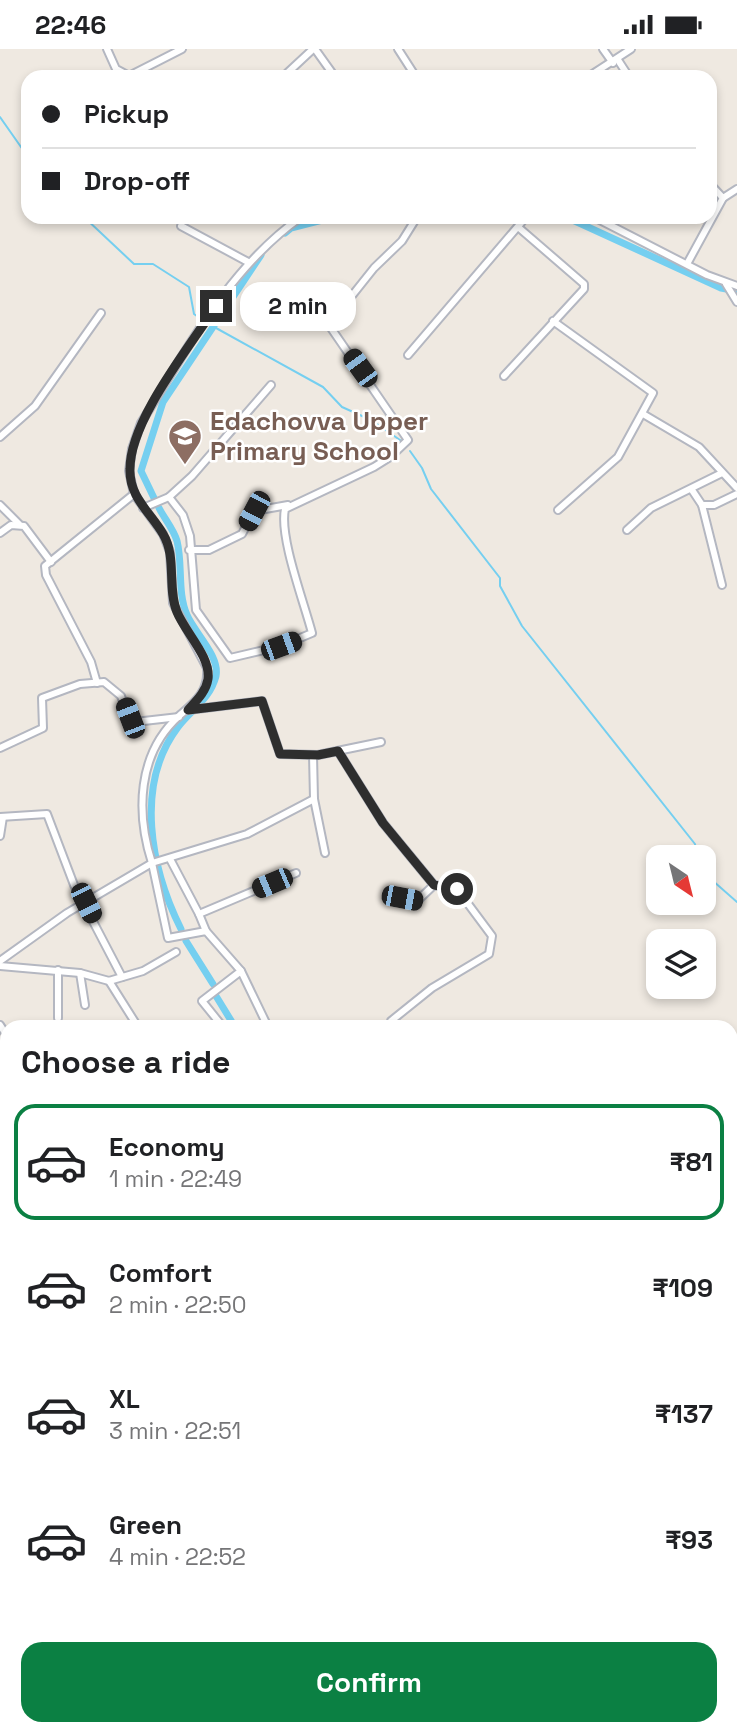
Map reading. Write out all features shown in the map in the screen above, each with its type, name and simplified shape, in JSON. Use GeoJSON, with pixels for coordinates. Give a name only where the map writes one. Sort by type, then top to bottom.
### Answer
{"type":"FeatureCollection","features":[{"type":"Feature","properties":{"kind":"street"},"geometry":{"type":"LineString","coordinates":[[107,49],[118,70]]}},
{"type":"Feature","properties":{"kind":"street"},"geometry":{"type":"LineString","coordinates":[[141,70],[182,49]]}},
{"type":"Feature","properties":{"kind":"street"},"geometry":{"type":"LineString","coordinates":[[291,70],[314,49],[330,70]]}},
{"type":"Feature","properties":{"kind":"street"},"geometry":{"type":"LineString","coordinates":[[398,49],[412,70]]}},
{"type":"Feature","properties":{"kind":"street"},"geometry":{"type":"LineString","coordinates":[[603,49],[622,70]]}},
{"type":"Feature","properties":{"kind":"street"},"geometry":{"type":"LineString","coordinates":[[601,70],[631,49]]}},
{"type":"Feature","properties":{"kind":"street"},"geometry":{"type":"LineString","coordinates":[[717,209],[723,198],[737,189]]}},
{"type":"Feature","properties":{"kind":"street"},"geometry":{"type":"LineString","coordinates":[[717,192],[723,198]]}},
{"type":"Feature","properties":{"kind":"street"},"geometry":{"type":"LineString","coordinates":[[206,931],[168,938],[143,834],[142,790],[160,740],[179,716],[204,692],[207,668],[173,603],[170,552],[163,534],[134,494],[129,471],[132,449],[141,423],[216,306],[248,262],[273,237],[291,224]]}},
{"type":"Feature","properties":{"kind":"street"},"geometry":{"type":"LineString","coordinates":[[189,549],[209,550],[242,534],[254,511],[290,504],[322,493],[390,457],[408,440],[331,328],[331,322],[374,268],[401,241],[412,224]]}},
{"type":"Feature","properties":{"kind":"street"},"geometry":{"type":"LineString","coordinates":[[408,355],[520,224]]}},
{"type":"Feature","properties":{"kind":"street"},"geometry":{"type":"LineString","coordinates":[[608,224],[726,284],[737,286]]}},
{"type":"Feature","properties":{"kind":"street"},"geometry":{"type":"LineString","coordinates":[[687,264],[709,224]]}},
{"type":"Feature","properties":{"kind":"street"},"geometry":{"type":"LineString","coordinates":[[181,226],[248,262]]}},
{"type":"Feature","properties":{"kind":"street"},"geometry":{"type":"LineString","coordinates":[[504,376],[553,321],[580,297],[583,284],[518,227]]}},
{"type":"Feature","properties":{"kind":"street"},"geometry":{"type":"LineString","coordinates":[[726,284],[737,302]]}},
{"type":"Feature","properties":{"kind":"street"},"geometry":{"type":"LineString","coordinates":[[0,437],[35,406],[101,313]]}},
{"type":"Feature","properties":{"kind":"street"},"geometry":{"type":"LineString","coordinates":[[553,321],[649,388],[652,398],[618,457],[558,510]]}},
{"type":"Feature","properties":{"kind":"street"},"geometry":{"type":"LineString","coordinates":[[143,508],[169,497],[192,476],[271,384]]}},
{"type":"Feature","properties":{"kind":"street"},"geometry":{"type":"LineString","coordinates":[[643,414],[699,447],[737,488]]}},
{"type":"Feature","properties":{"kind":"street"},"geometry":{"type":"LineString","coordinates":[[627,530],[651,508],[671,496],[692,490],[722,473]]}},
{"type":"Feature","properties":{"kind":"street"},"geometry":{"type":"LineString","coordinates":[[692,490],[702,505],[722,585]]}},
{"type":"Feature","properties":{"kind":"street"},"geometry":{"type":"LineString","coordinates":[[97,683],[91,662],[46,575],[45,566],[134,494]]}},
{"type":"Feature","properties":{"kind":"street"},"geometry":{"type":"LineString","coordinates":[[702,505],[714,505],[737,494]]}},
{"type":"Feature","properties":{"kind":"street"},"geometry":{"type":"LineString","coordinates":[[169,497],[183,515],[190,536],[196,610],[230,658],[242,658],[313,633],[283,521],[285,509],[290,504]]}},
{"type":"Feature","properties":{"kind":"street"},"geometry":{"type":"LineString","coordinates":[[0,505],[24,526],[51,562]]}},
{"type":"Feature","properties":{"kind":"street"},"geometry":{"type":"LineString","coordinates":[[0,533],[11,525],[19,524]]}},
{"type":"Feature","properties":{"kind":"street"},"geometry":{"type":"LineString","coordinates":[[0,748],[43,728],[42,698],[62,688],[104,683],[121,696],[132,721],[179,716]]}},
{"type":"Feature","properties":{"kind":"street"},"geometry":{"type":"LineString","coordinates":[[188,710],[262,701],[280,754],[313,755],[380,742]]}},
{"type":"Feature","properties":{"kind":"street"},"geometry":{"type":"LineString","coordinates":[[338,751],[383,823],[434,885],[457,889],[492,936],[489,954],[432,988],[392,1020]]}},
{"type":"Feature","properties":{"kind":"street"},"geometry":{"type":"LineString","coordinates":[[313,755],[314,799],[325,853]]}},
{"type":"Feature","properties":{"kind":"street"},"geometry":{"type":"LineString","coordinates":[[0,964],[67,913],[152,863],[247,834],[314,799]]}},
{"type":"Feature","properties":{"kind":"street"},"geometry":{"type":"LineString","coordinates":[[0,836],[1,817],[47,814],[74,885],[86,903],[122,977]]}},
{"type":"Feature","properties":{"kind":"street"},"geometry":{"type":"LineString","coordinates":[[170,859],[206,931],[241,971],[265,1020]]}},
{"type":"Feature","properties":{"kind":"street"},"geometry":{"type":"LineString","coordinates":[[199,914],[296,873]]}},
{"type":"Feature","properties":{"kind":"street"},"geometry":{"type":"LineString","coordinates":[[402,898],[417,901],[434,885]]}},
{"type":"Feature","properties":{"kind":"street"},"geometry":{"type":"LineString","coordinates":[[0,964],[80,973],[109,981],[143,971],[176,953]]}},
{"type":"Feature","properties":{"kind":"street"},"geometry":{"type":"LineString","coordinates":[[58,970],[58,1018]]}},
{"type":"Feature","properties":{"kind":"street"},"geometry":{"type":"LineString","coordinates":[[218,1020],[202,1000],[241,971]]}},
{"type":"Feature","properties":{"kind":"street"},"geometry":{"type":"LineString","coordinates":[[80,973],[85,1005]]}},
{"type":"Feature","properties":{"kind":"street"},"geometry":{"type":"LineString","coordinates":[[109,981],[134,1020]]}},
{"type":"Feature","properties":{"kind":"waterway"},"geometry":{"type":"LineString","coordinates":[[0,117],[21,147]]}},
{"type":"Feature","properties":{"kind":"waterway"},"geometry":{"type":"LineString","coordinates":[[91,224],[134,264],[153,264],[189,287],[194,314],[201,319]]}},
{"type":"Feature","properties":{"kind":"waterway"},"geometry":{"type":"LineString","coordinates":[[285,233],[291,228],[307,224]]}},
{"type":"Feature","properties":{"kind":"waterway"},"geometry":{"type":"LineString","coordinates":[[581,224],[721,288],[737,291]]}},
{"type":"Feature","properties":{"kind":"waterway"},"geometry":{"type":"LineString","coordinates":[[154,498],[141,471],[163,402],[261,255]]}},
{"type":"Feature","properties":{"kind":"waterway"},"geometry":{"type":"LineString","coordinates":[[216,328],[323,387],[342,407],[371,420],[400,440]]}},
{"type":"Feature","properties":{"kind":"waterway"},"geometry":{"type":"LineString","coordinates":[[410,451],[422,468],[431,489],[500,578],[500,586],[522,626],[695,845]]}},
{"type":"Feature","properties":{"kind":"waterway"},"geometry":{"type":"LineString","coordinates":[[159,508],[177,541],[182,597],[187,615],[210,652],[216,668],[210,691],[178,727],[164,750],[152,801],[155,854],[170,905],[181,929]]}},
{"type":"Feature","properties":{"kind":"waterway"},"geometry":{"type":"LineString","coordinates":[[716,884],[737,902]]}},
{"type":"Feature","properties":{"kind":"waterway"},"geometry":{"type":"LineString","coordinates":[[186,941],[213,984]]}},
{"type":"Feature","properties":{"kind":"waterway"},"geometry":{"type":"LineString","coordinates":[[216,996],[231,1020]]}},
{"type":"Feature","properties":{"kind":"place","name":"Edachovva Upper Primary School"},"geometry":{"type":"Point","coordinates":[185,466]}},
{"type":"Feature","properties":{"kind":"route"},"geometry":{"type":"LineString","coordinates":[[216,306],[141,423],[135,436],[129,471],[134,494],[163,534],[170,552],[173,603],[207,668],[208,679],[204,692],[188,710],[262,701],[280,754],[318,755],[338,751],[383,823],[434,885],[457,889]]}}]}
